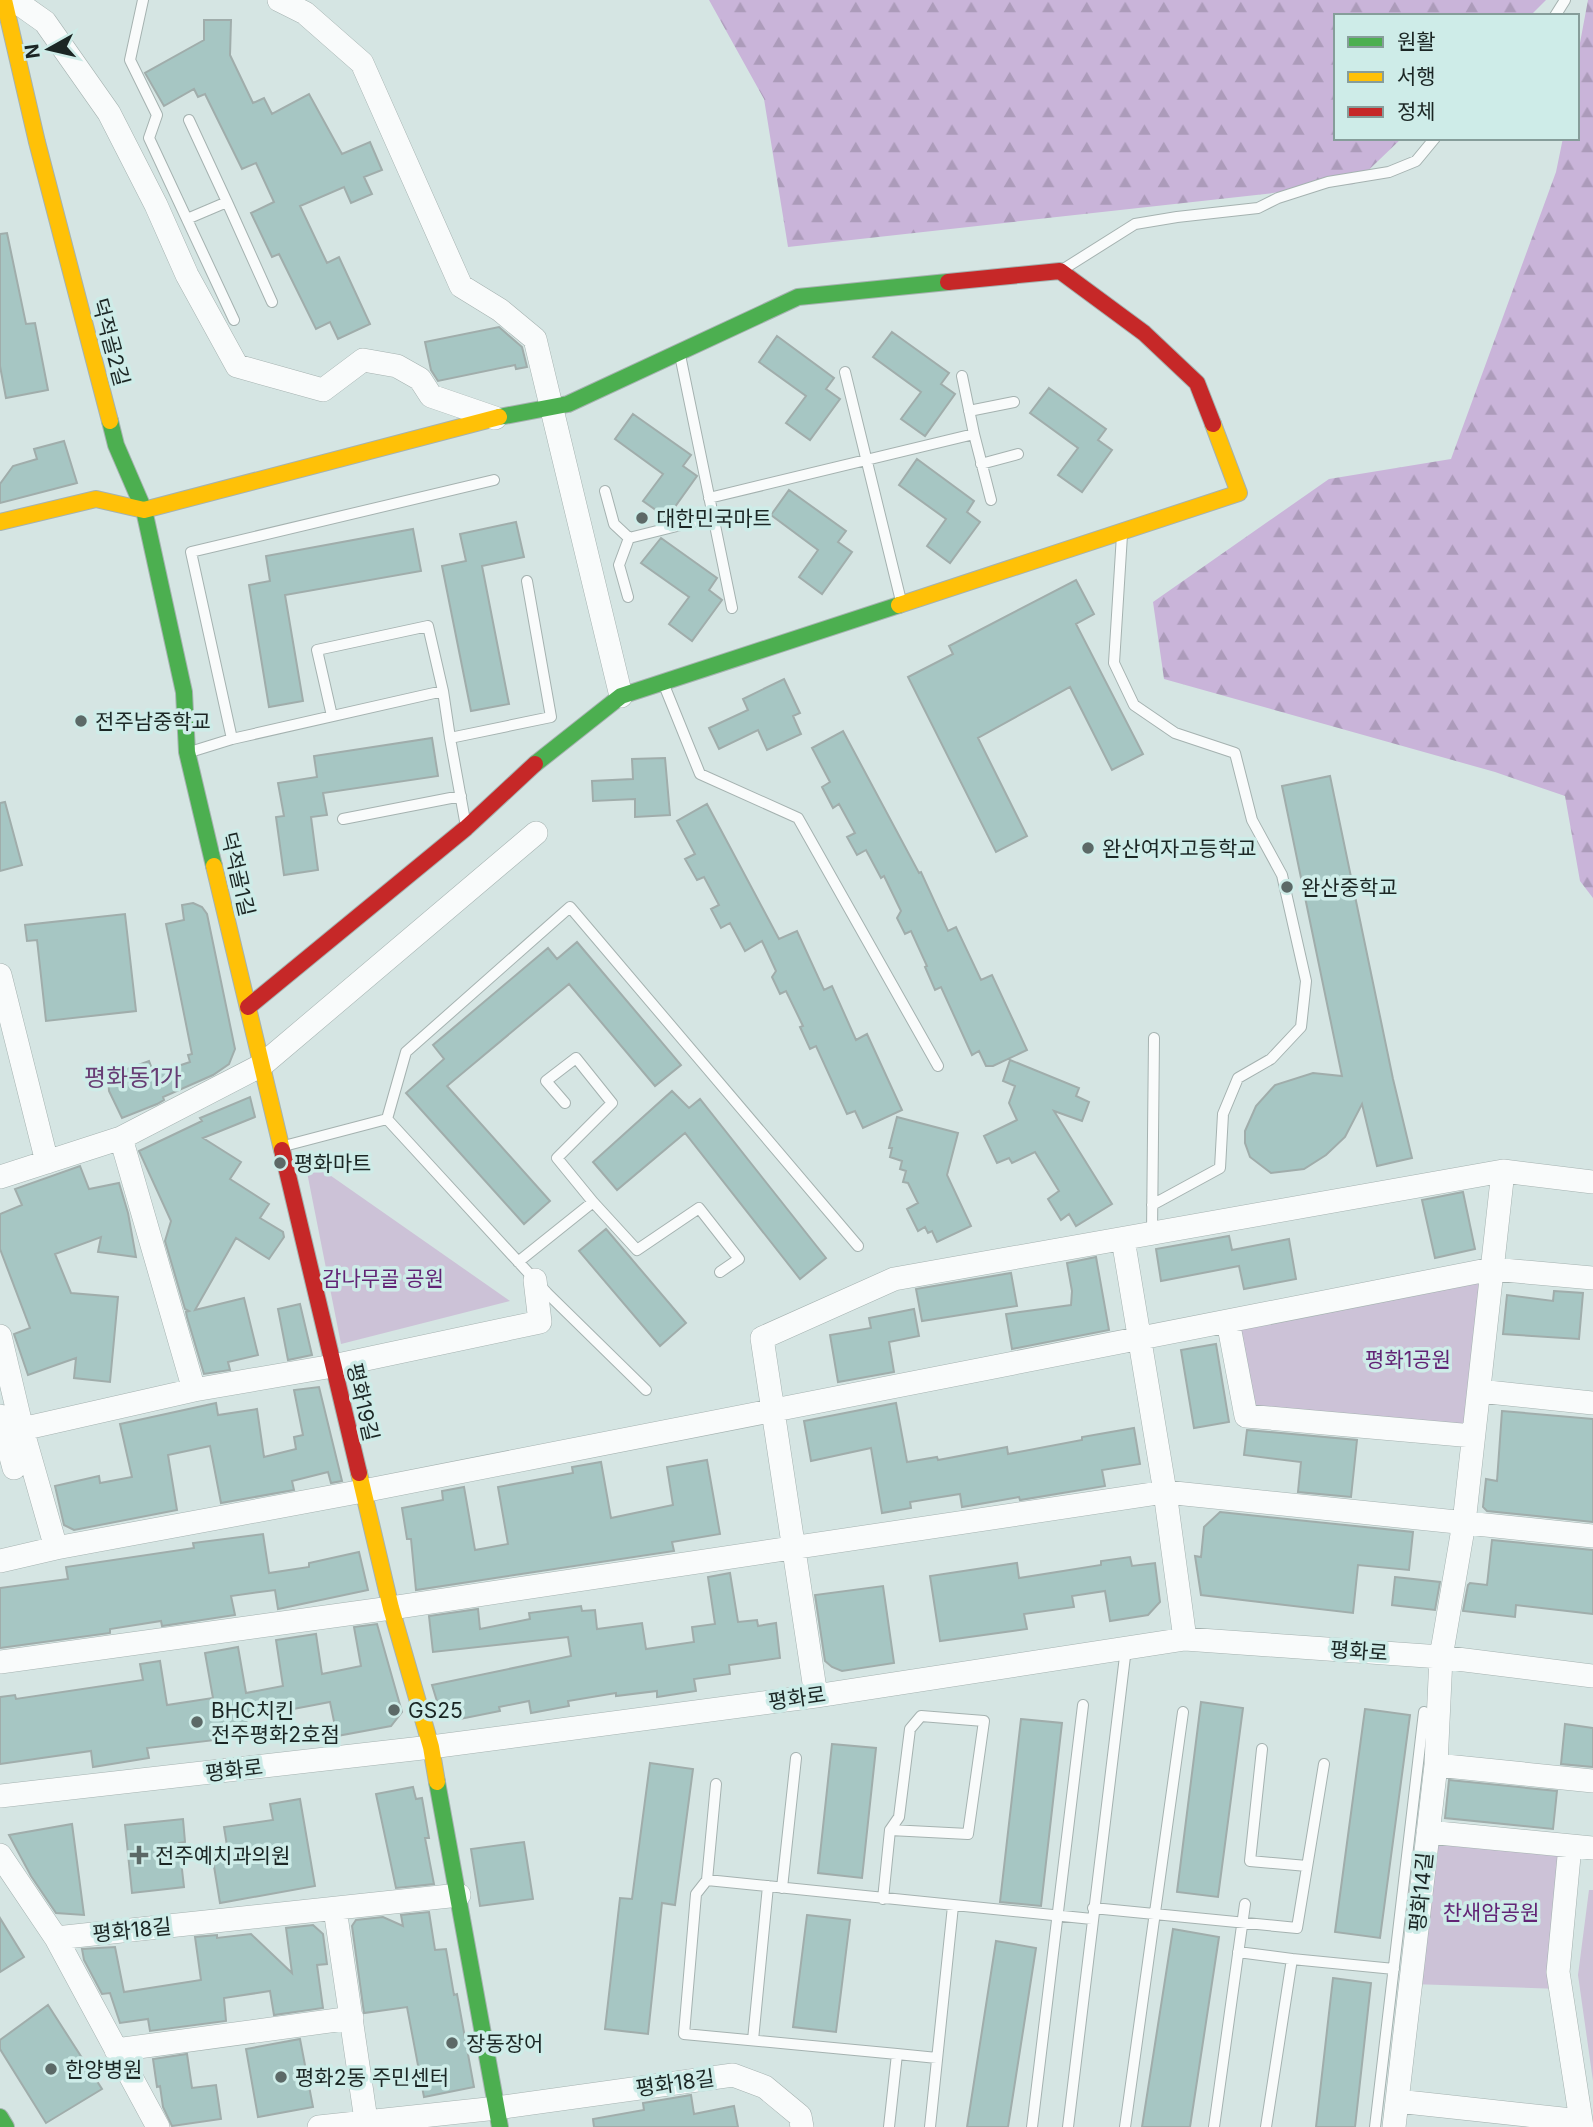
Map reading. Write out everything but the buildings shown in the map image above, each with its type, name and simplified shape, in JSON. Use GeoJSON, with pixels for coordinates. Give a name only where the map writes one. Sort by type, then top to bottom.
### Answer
{"type":"FeatureCollection","features":[{"type":"Feature","properties":{"kind":"street","name":"덕적골2길"},"geometry":{"type":"LineString","coordinates":[[4,0],[37,142],[116,445],[144,510],[184,692]]}},
{"type":"Feature","properties":{"kind":"street"},"geometry":{"type":"LineString","coordinates":[[14,0],[45,22],[109,113],[156,205],[187,275],[237,366],[323,390],[363,360],[397,366],[419,379],[431,396],[495,418]]}},
{"type":"Feature","properties":{"kind":"street"},"geometry":{"type":"LineString","coordinates":[[279,0],[305,13],[362,63],[461,286],[500,310],[535,339],[621,696]]}},
{"type":"Feature","properties":{"kind":"street"},"geometry":{"type":"LineString","coordinates":[[0,522],[96,499],[144,510],[495,418],[568,404],[798,297],[1060,271],[1144,333],[1197,383],[1239,494],[621,696],[540,759],[466,828],[248,1007]]}},
{"type":"Feature","properties":{"kind":"street","name":"덕적골1길"},"geometry":{"type":"LineString","coordinates":[[184,692],[187,752],[262,1065]]}},
{"type":"Feature","properties":{"kind":"street"},"geometry":{"type":"LineString","coordinates":[[0,1177],[121,1138],[262,1065],[536,833]]}},
{"type":"Feature","properties":{"kind":"street"},"geometry":{"type":"LineString","coordinates":[[0,975],[47,1162]]}},
{"type":"Feature","properties":{"kind":"street","name":"평화19길"},"geometry":{"type":"LineString","coordinates":[[262,1065],[391,1608],[431,1747]]}},
{"type":"Feature","properties":{"kind":"street"},"geometry":{"type":"LineString","coordinates":[[121,1138],[194,1390]]}},
{"type":"Feature","properties":{"kind":"street"},"geometry":{"type":"LineString","coordinates":[[816,1696],[762,1338],[894,1279],[1503,1171],[1593,1182]]}},
{"type":"Feature","properties":{"kind":"street","name":"평화14길"},"geometry":{"type":"LineString","coordinates":[[1394,2127],[1436,1765],[1441,1657],[1464,1523],[1503,1171]]}},
{"type":"Feature","properties":{"kind":"street"},"geometry":{"type":"LineString","coordinates":[[1123,1239],[1165,1492],[1185,1639]]}},
{"type":"Feature","properties":{"kind":"street"},"geometry":{"type":"LineString","coordinates":[[0,1561],[1492,1269],[1593,1278]]}},
{"type":"Feature","properties":{"kind":"street"},"geometry":{"type":"LineString","coordinates":[[22,1429],[194,1390],[333,1366],[540,1322],[535,1280]]}},
{"type":"Feature","properties":{"kind":"street"},"geometry":{"type":"LineString","coordinates":[[1228,1321],[1246,1416],[1473,1436]]}},
{"type":"Feature","properties":{"kind":"street"},"geometry":{"type":"LineString","coordinates":[[0,1336],[22,1429],[56,1548]]}},
{"type":"Feature","properties":{"kind":"street"},"geometry":{"type":"LineString","coordinates":[[1479,1391],[1593,1403]]}},
{"type":"Feature","properties":{"kind":"street"},"geometry":{"type":"LineString","coordinates":[[0,1416],[14,1468]]}},
{"type":"Feature","properties":{"kind":"street"},"geometry":{"type":"LineString","coordinates":[[0,1662],[391,1608],[1165,1492],[1593,1536]]}},
{"type":"Feature","properties":{"kind":"street","name":"평화로"},"geometry":{"type":"LineString","coordinates":[[0,1796],[431,1747],[816,1696],[1185,1639],[1441,1657],[1593,1676]]}},
{"type":"Feature","properties":{"kind":"street"},"geometry":{"type":"LineString","coordinates":[[431,1747],[498,2117]]}},
{"type":"Feature","properties":{"kind":"street"},"geometry":{"type":"LineString","coordinates":[[1436,1765],[1593,1780]]}},
{"type":"Feature","properties":{"kind":"street"},"geometry":{"type":"LineString","coordinates":[[1397,2101],[1477,2119],[1581,2124],[1558,1972],[1582,1847],[1428,1832]]}},
{"type":"Feature","properties":{"kind":"street"},"geometry":{"type":"LineString","coordinates":[[0,1855],[56,1938]]}},
{"type":"Feature","properties":{"kind":"street","name":"평화18길"},"geometry":{"type":"LineString","coordinates":[[159,2127],[56,1938],[459,1895]]}},
{"type":"Feature","properties":{"kind":"street"},"geometry":{"type":"LineString","coordinates":[[335,1909],[367,2124]]}},
{"type":"Feature","properties":{"kind":"street"},"geometry":{"type":"LineString","coordinates":[[116,2050],[352,2018]]}},
{"type":"Feature","properties":{"kind":"street","name":"평화18길"},"geometry":{"type":"LineString","coordinates":[[319,2127],[498,2117],[733,2075],[765,2087],[801,2121]]}},
{"type":"Feature","properties":{"kind":"street"},"geometry":{"type":"LineString","coordinates":[[0,2117],[6,2127]]}},
{"type":"Feature","properties":{"kind":"lane"},"geometry":{"type":"LineString","coordinates":[[143,0],[131,60],[157,115],[149,138],[234,320]]}},
{"type":"Feature","properties":{"kind":"lane"},"geometry":{"type":"LineString","coordinates":[[189,120],[272,302]]}},
{"type":"Feature","properties":{"kind":"lane"},"geometry":{"type":"LineString","coordinates":[[1060,271],[1135,224],[1258,208],[1278,198],[1328,182],[1389,172],[1416,161],[1433,140]]}},
{"type":"Feature","properties":{"kind":"lane"},"geometry":{"type":"LineString","coordinates":[[187,219],[227,202]]}},
{"type":"Feature","properties":{"kind":"lane"},"geometry":{"type":"LineString","coordinates":[[679,352],[732,608]]}},
{"type":"Feature","properties":{"kind":"lane"},"geometry":{"type":"LineString","coordinates":[[845,372],[902,604]]}},
{"type":"Feature","properties":{"kind":"lane"},"geometry":{"type":"LineString","coordinates":[[962,376],[991,500]]}},
{"type":"Feature","properties":{"kind":"lane"},"geometry":{"type":"LineString","coordinates":[[969,411],[1014,402]]}},
{"type":"Feature","properties":{"kind":"lane"},"geometry":{"type":"LineString","coordinates":[[709,498],[974,434]]}},
{"type":"Feature","properties":{"kind":"lane"},"geometry":{"type":"LineString","coordinates":[[981,464],[1018,454]]}},
{"type":"Feature","properties":{"kind":"lane"},"geometry":{"type":"LineString","coordinates":[[232,739],[191,552],[494,480]]}},
{"type":"Feature","properties":{"kind":"lane"},"geometry":{"type":"LineString","coordinates":[[605,491],[614,524],[629,538]]}},
{"type":"Feature","properties":{"kind":"lane"},"geometry":{"type":"LineString","coordinates":[[629,538],[713,517]]}},
{"type":"Feature","properties":{"kind":"lane"},"geometry":{"type":"LineString","coordinates":[[1122,531],[1114,663],[1134,705],[1175,733],[1236,753],[1252,820],[1282,875],[1306,981],[1301,1027],[1272,1059],[1238,1078],[1223,1114],[1220,1168],[1152,1205]]}},
{"type":"Feature","properties":{"kind":"lane"},"geometry":{"type":"LineString","coordinates":[[628,597],[619,565],[629,538]]}},
{"type":"Feature","properties":{"kind":"lane"},"geometry":{"type":"LineString","coordinates":[[450,738],[551,717],[527,581]]}},
{"type":"Feature","properties":{"kind":"lane"},"geometry":{"type":"LineString","coordinates":[[332,716],[317,650],[428,626],[443,691],[466,828]]}},
{"type":"Feature","properties":{"kind":"lane"},"geometry":{"type":"LineString","coordinates":[[663,682],[700,774],[798,818],[938,1066]]}},
{"type":"Feature","properties":{"kind":"lane"},"geometry":{"type":"LineString","coordinates":[[187,752],[232,739],[443,691]]}},
{"type":"Feature","properties":{"kind":"lane"},"geometry":{"type":"LineString","coordinates":[[343,819],[460,796]]}},
{"type":"Feature","properties":{"kind":"lane"},"geometry":{"type":"LineString","coordinates":[[387,1119],[406,1052],[570,907],[859,1246]]}},
{"type":"Feature","properties":{"kind":"lane"},"geometry":{"type":"LineString","coordinates":[[1152,1233],[1154,1038]]}},
{"type":"Feature","properties":{"kind":"lane"},"geometry":{"type":"LineString","coordinates":[[565,1103],[546,1081],[576,1058],[612,1103],[557,1158],[637,1250],[699,1208],[738,1259],[720,1272]]}},
{"type":"Feature","properties":{"kind":"lane"},"geometry":{"type":"LineString","coordinates":[[281,1147],[387,1119]]}},
{"type":"Feature","properties":{"kind":"lane"},"geometry":{"type":"LineString","coordinates":[[387,1119],[535,1280],[646,1390]]}},
{"type":"Feature","properties":{"kind":"lane"},"geometry":{"type":"LineString","coordinates":[[519,1262],[593,1202]]}},
{"type":"Feature","properties":{"kind":"lane"},"geometry":{"type":"LineString","coordinates":[[1068,2127],[1126,1648]]}},
{"type":"Feature","properties":{"kind":"lane"},"geometry":{"type":"LineString","coordinates":[[1032,2127],[1083,1705]]}},
{"type":"Feature","properties":{"kind":"lane"},"geometry":{"type":"LineString","coordinates":[[1125,2127],[1183,1712]]}},
{"type":"Feature","properties":{"kind":"lane"},"geometry":{"type":"LineString","coordinates":[[1375,2127],[1423,1712]]}},
{"type":"Feature","properties":{"kind":"lane"},"geometry":{"type":"LineString","coordinates":[[883,1899],[890,1830],[899,1817],[910,1730],[921,1716],[984,1721],[968,1834],[890,1830]]}},
{"type":"Feature","properties":{"kind":"lane"},"geometry":{"type":"LineString","coordinates":[[1262,1749],[1250,1861],[1307,1866]]}},
{"type":"Feature","properties":{"kind":"lane"},"geometry":{"type":"LineString","coordinates":[[782,1888],[796,1758]]}},
{"type":"Feature","properties":{"kind":"lane"},"geometry":{"type":"LineString","coordinates":[[707,1880],[1058,1916],[1155,1914],[1297,1928],[1324,1764]]}},
{"type":"Feature","properties":{"kind":"lane"},"geometry":{"type":"LineString","coordinates":[[716,1784],[707,1880],[696,1894],[684,2034],[937,2058]]}},
{"type":"Feature","properties":{"kind":"lane"},"geometry":{"type":"LineString","coordinates":[[753,2040],[768,1886]]}},
{"type":"Feature","properties":{"kind":"lane"},"geometry":{"type":"LineString","coordinates":[[1214,2127],[1245,1904]]}},
{"type":"Feature","properties":{"kind":"lane"},"geometry":{"type":"LineString","coordinates":[[930,2127],[953,1906]]}},
{"type":"Feature","properties":{"kind":"lane"},"geometry":{"type":"LineString","coordinates":[[1238,1952],[1394,1969]]}},
{"type":"Feature","properties":{"kind":"lane"},"geometry":{"type":"LineString","coordinates":[[1266,2127],[1292,1959]]}},
{"type":"Feature","properties":{"kind":"lane"},"geometry":{"type":"LineString","coordinates":[[889,2127],[897,2054]]}},
{"type":"Feature","properties":{"kind":"green space"},"geometry":{"type":"Polygon","coordinates":[[[709,0],[1546,0],[1532,14],[1334,14],[1334,140],[1400,140],[1354,184],[788,247],[764,99],[709,0]]]}},
{"type":"Feature","properties":{"kind":"green space"},"geometry":{"type":"Polygon","coordinates":[[[1588,0],[1593,0],[1593,898],[1580,881],[1565,796],[1495,772],[1164,679],[1153,602],[1329,479],[1451,459],[1556,172],[1563,140],[1579,140],[1579,48],[1588,0]]]}},
{"type":"Feature","properties":{"kind":"green space","name":"감나무골 공원"},"geometry":{"type":"Polygon","coordinates":[[[304,1157],[510,1301],[341,1344],[304,1157]]]}},
{"type":"Feature","properties":{"kind":"green space","name":"평화1공원"},"geometry":{"type":"Polygon","coordinates":[[[1492,1269],[1473,1436],[1246,1416],[1228,1321],[1492,1269]]]}},
{"type":"Feature","properties":{"kind":"green space","name":"찬새암공원"},"geometry":{"type":"Polygon","coordinates":[[[1428,1832],[1570,1846],[1560,1989],[1411,1984],[1428,1832]]]}},
{"type":"Feature","properties":{"kind":"green space"},"geometry":{"type":"Polygon","coordinates":[[[1589,1890],[1593,1890],[1593,2081],[1578,1975],[1589,1890]]]}},
{"type":"Feature","properties":{"kind":"traffic: fast"},"geometry":{"type":"LineString","coordinates":[[499,417],[568,404],[798,297],[948,282]]}},
{"type":"Feature","properties":{"kind":"traffic: fast"},"geometry":{"type":"LineString","coordinates":[[110,421],[116,445],[144,510],[184,692],[187,752],[214,866]]}},
{"type":"Feature","properties":{"kind":"traffic: fast"},"geometry":{"type":"LineString","coordinates":[[535,764],[621,696],[899,605]]}},
{"type":"Feature","properties":{"kind":"traffic: fast"},"geometry":{"type":"LineString","coordinates":[[437,1782],[500,2127]]}},
{"type":"Feature","properties":{"kind":"traffic: fast"},"geometry":{"type":"LineString","coordinates":[[0,2117],[6,2127]]}},
{"type":"Feature","properties":{"kind":"traffic: slow"},"geometry":{"type":"LineString","coordinates":[[4,0],[37,142],[110,421]]}},
{"type":"Feature","properties":{"kind":"traffic: slow"},"geometry":{"type":"LineString","coordinates":[[0,522],[96,499],[144,510],[499,417]]}},
{"type":"Feature","properties":{"kind":"traffic: slow"},"geometry":{"type":"LineString","coordinates":[[899,605],[1239,493],[1213,424]]}},
{"type":"Feature","properties":{"kind":"traffic: slow"},"geometry":{"type":"LineString","coordinates":[[214,866],[282,1150]]}},
{"type":"Feature","properties":{"kind":"traffic: slow"},"geometry":{"type":"LineString","coordinates":[[359,1473],[391,1608],[431,1747],[437,1782]]}},
{"type":"Feature","properties":{"kind":"traffic: jam"},"geometry":{"type":"LineString","coordinates":[[948,282],[1060,271],[1144,333],[1197,383],[1213,424]]}},
{"type":"Feature","properties":{"kind":"traffic: jam"},"geometry":{"type":"LineString","coordinates":[[248,1007],[466,828],[535,764]]}},
{"type":"Feature","properties":{"kind":"traffic: jam"},"geometry":{"type":"LineString","coordinates":[[282,1150],[359,1473]]}},
{"type":"Feature","properties":{"kind":"place","name":"대한민국마트"},"geometry":{"type":"Point","coordinates":[642,518]}},
{"type":"Feature","properties":{"kind":"place","name":"전주남중학교"},"geometry":{"type":"Point","coordinates":[81,721]}},
{"type":"Feature","properties":{"kind":"place","name":"완산여자고등학교"},"geometry":{"type":"Point","coordinates":[1088,848]}},
{"type":"Feature","properties":{"kind":"place","name":"완산중학교"},"geometry":{"type":"Point","coordinates":[1287,887]}},
{"type":"Feature","properties":{"kind":"place","name":"평화마트"},"geometry":{"type":"Point","coordinates":[280,1163]}},
{"type":"Feature","properties":{"kind":"place","name":"GS25"},"geometry":{"type":"Point","coordinates":[394,1710]}},
{"type":"Feature","properties":{"kind":"place","name":"BHC치킨 전주평화2호점"},"geometry":{"type":"Point","coordinates":[197,1722]}},
{"type":"Feature","properties":{"kind":"place","name":"전주예치과의원"},"geometry":{"type":"Point","coordinates":[139,1855]}},
{"type":"Feature","properties":{"kind":"place","name":"장동장어"},"geometry":{"type":"Point","coordinates":[452,2043]}},
{"type":"Feature","properties":{"kind":"place","name":"한양병원"},"geometry":{"type":"Point","coordinates":[51,2069]}},
{"type":"Feature","properties":{"kind":"place","name":"평화2동 주민센터"},"geometry":{"type":"Point","coordinates":[281,2077]}},
{"type":"Feature","properties":{"kind":"district","name":"평화동1가"},"geometry":{"type":"Point","coordinates":[133,1077]}}]}
